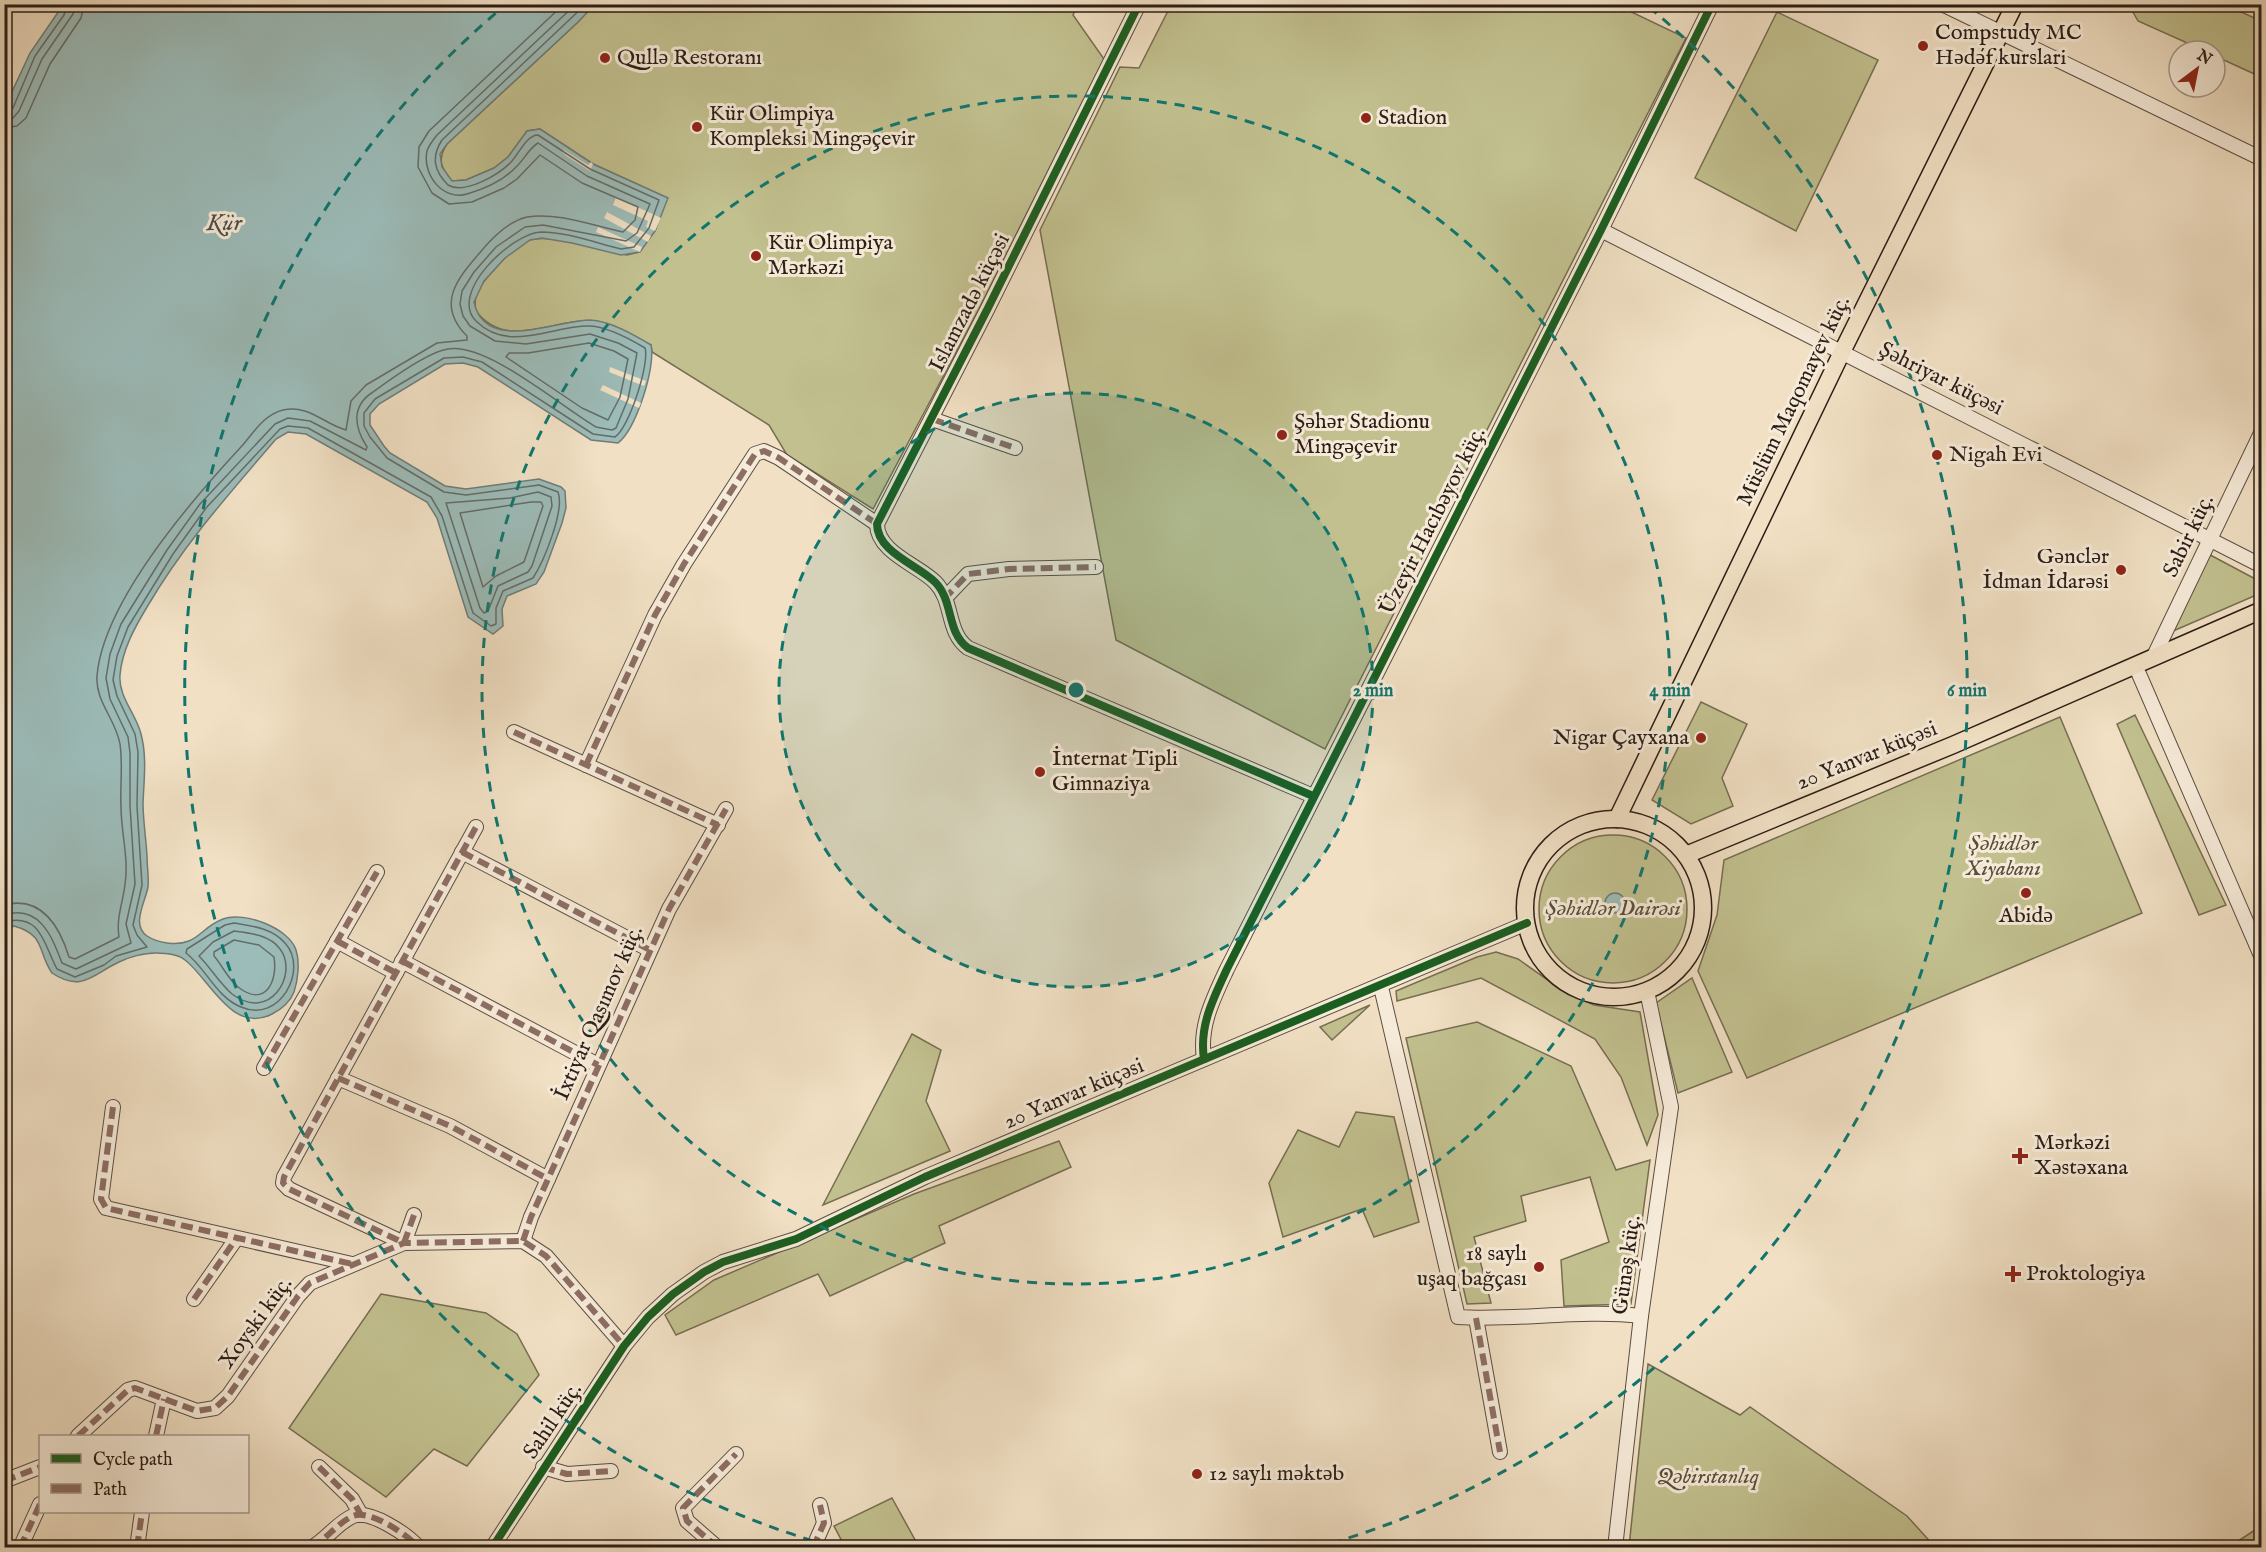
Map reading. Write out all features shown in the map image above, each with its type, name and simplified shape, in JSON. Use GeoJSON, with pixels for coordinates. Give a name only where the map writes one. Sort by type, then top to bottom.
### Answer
{"type":"FeatureCollection","features":[{"type":"Feature","properties":{"kind":"main road","name":"Müslüm Maqomayev küç."},"geometry":{"type":"LineString","coordinates":[[1617,819],[1842,352],[2015,4]]}},
{"type":"Feature","properties":{"kind":"main road","name":"20 Yanvar küçəsi"},"geometry":{"type":"LineString","coordinates":[[1686,855],[1953,745],[2262,610]]}},
{"type":"Feature","properties":{"kind":"main road"},"geometry":{"type":"LineString","coordinates":[[1617,819],[1633,821],[1662,833],[1686,855],[1694,868],[1703,897],[1702,926],[1691,953],[1672,976],[1647,991],[1618,997],[1579,989],[1550,969],[1535,948],[1527,923],[1528,888],[1542,856],[1553,843],[1582,825],[1617,819]]}},
{"type":"Feature","properties":{"kind":"street","name":"Islamzadə küçəsi"},"geometry":{"type":"LineString","coordinates":[[877,524],[1139,4]]}},
{"type":"Feature","properties":{"kind":"street","name":"Üzeyir Hacıbəyov küç."},"geometry":{"type":"LineString","coordinates":[[1204,1059],[1202,1036],[1209,1010],[1313,796],[1601,230],[1713,4]]}},
{"type":"Feature","properties":{"kind":"street"},"geometry":{"type":"LineString","coordinates":[[1942,4],[2262,159]]}},
{"type":"Feature","properties":{"kind":"street","name":"Şəhriyar küçəsi"},"geometry":{"type":"LineString","coordinates":[[1601,230],[2262,566]]}},
{"type":"Feature","properties":{"kind":"street"},"geometry":{"type":"LineString","coordinates":[[932,418],[1015,447]]}},
{"type":"Feature","properties":{"kind":"street","name":"Sabir küç."},"geometry":{"type":"LineString","coordinates":[[2153,658],[2262,431]]}},
{"type":"Feature","properties":{"kind":"street"},"geometry":{"type":"LineString","coordinates":[[586,765],[655,615],[684,564],[755,454],[764,451],[779,458],[877,524],[877,533],[884,543],[935,582],[946,597],[958,638],[968,648],[1313,796]]}},
{"type":"Feature","properties":{"kind":"street"},"geometry":{"type":"LineString","coordinates":[[946,597],[968,573],[1010,569],[1096,567]]}},
{"type":"Feature","properties":{"kind":"street"},"geometry":{"type":"LineString","coordinates":[[2139,674],[2262,958]]}},
{"type":"Feature","properties":{"kind":"street"},"geometry":{"type":"LineString","coordinates":[[514,732],[718,825]]}},
{"type":"Feature","properties":{"kind":"street","name":"İxtiyar Qasımov küç."},"geometry":{"type":"LineString","coordinates":[[523,1241],[548,1179],[650,951],[681,887],[726,809]]}},
{"type":"Feature","properties":{"kind":"street"},"geometry":{"type":"LineString","coordinates":[[414,1215],[404,1243],[322,1205],[283,1183],[476,827]]}},
{"type":"Feature","properties":{"kind":"street"},"geometry":{"type":"LineString","coordinates":[[462,852],[650,951]]}},
{"type":"Feature","properties":{"kind":"street"},"geometry":{"type":"LineString","coordinates":[[264,1068],[377,872]]}},
{"type":"Feature","properties":{"kind":"street","name":"20 Yanvar küçəsi"},"geometry":{"type":"LineString","coordinates":[[648,1317],[673,1294],[704,1272],[723,1262],[796,1239],[925,1177],[1381,987],[1527,923]]}},
{"type":"Feature","properties":{"kind":"street"},"geometry":{"type":"LineString","coordinates":[[338,940],[399,967],[598,1065]]}},
{"type":"Feature","properties":{"kind":"street"},"geometry":{"type":"LineString","coordinates":[[1381,987],[1458,1317],[1622,1313],[1641,1316]]}},
{"type":"Feature","properties":{"kind":"street","name":"Günəş küç."},"geometry":{"type":"LineString","coordinates":[[1615,1548],[1641,1316],[1671,1107],[1647,991]]}},
{"type":"Feature","properties":{"kind":"street"},"geometry":{"type":"LineString","coordinates":[[338,1078],[450,1126],[548,1179]]}},
{"type":"Feature","properties":{"kind":"street"},"geometry":{"type":"LineString","coordinates":[[112,1107],[101,1199],[106,1208],[352,1264]]}},
{"type":"Feature","properties":{"kind":"street"},"geometry":{"type":"LineString","coordinates":[[194,1299],[236,1239]]}},
{"type":"Feature","properties":{"kind":"street"},"geometry":{"type":"LineString","coordinates":[[523,1241],[546,1256],[624,1346]]}},
{"type":"Feature","properties":{"kind":"street","name":"Xoyski küç."},"geometry":{"type":"LineString","coordinates":[[80,1435],[128,1390],[135,1388],[197,1411],[215,1408],[228,1396],[298,1296],[310,1283],[352,1264],[404,1243],[523,1241]]}},
{"type":"Feature","properties":{"kind":"street","name":"Sahil küç."},"geometry":{"type":"LineString","coordinates":[[492,1548],[624,1346],[648,1317]]}},
{"type":"Feature","properties":{"kind":"street"},"geometry":{"type":"LineString","coordinates":[[1476,1318],[1500,1452]]}},
{"type":"Feature","properties":{"kind":"street"},"geometry":{"type":"LineString","coordinates":[[156,1435],[164,1399]]}},
{"type":"Feature","properties":{"kind":"street"},"geometry":{"type":"LineString","coordinates":[[717,1548],[687,1521],[683,1508],[736,1454]]}},
{"type":"Feature","properties":{"kind":"street"},"geometry":{"type":"LineString","coordinates":[[4,1481],[39,1467]]}},
{"type":"Feature","properties":{"kind":"street"},"geometry":{"type":"LineString","coordinates":[[319,1467],[352,1498],[361,1515]]}},
{"type":"Feature","properties":{"kind":"street"},"geometry":{"type":"LineString","coordinates":[[543,1467],[567,1474],[611,1471]]}},
{"type":"Feature","properties":{"kind":"street"},"geometry":{"type":"LineString","coordinates":[[813,1548],[824,1523],[820,1505]]}},
{"type":"Feature","properties":{"kind":"street"},"geometry":{"type":"LineString","coordinates":[[20,1548],[39,1506]]}},
{"type":"Feature","properties":{"kind":"street"},"geometry":{"type":"LineString","coordinates":[[137,1548],[142,1513]]}},
{"type":"Feature","properties":{"kind":"street"},"geometry":{"type":"LineString","coordinates":[[311,1548],[352,1516],[361,1515],[394,1528],[410,1538],[419,1548]]}},
{"type":"Feature","properties":{"kind":"green space","name":"Kür Olimpiya Mərkəzi"},"geometry":{"type":"Polygon","coordinates":[[[594,5],[1078,5],[1073,15],[1104,59],[981,305],[873,509],[787,455],[769,425],[652,352],[651,345],[624,330],[610,324],[580,321],[517,331],[502,329],[488,323],[476,311],[475,299],[482,284],[509,254],[527,241],[562,240],[627,255],[639,252],[655,231],[667,198],[593,164],[540,129],[527,131],[508,157],[494,168],[466,180],[452,181],[442,164],[442,154],[447,144],[594,5]]]}},
{"type":"Feature","properties":{"kind":"green space","name":"Şəhər Stadionu Mingəçevir"},"geometry":{"type":"Polygon","coordinates":[[[1171,5],[1617,5],[1686,38],[1325,749],[1116,640],[1040,230],[1120,67],[1139,68],[1171,5]]]}},
{"type":"Feature","properties":{"kind":"green space"},"geometry":{"type":"Polygon","coordinates":[[[2129,5],[2226,5],[2261,21],[2261,77],[2227,61],[2227,39],[2178,39],[2138,21],[2129,5]]]}},
{"type":"Feature","properties":{"kind":"green space"},"geometry":{"type":"Polygon","coordinates":[[[1777,12],[1878,60],[1796,231],[1695,178],[1777,12]]]}},
{"type":"Feature","properties":{"kind":"green space"},"geometry":{"type":"Polygon","coordinates":[[[2199,549],[2261,582],[2261,593],[2157,638],[2199,549]]]}},
{"type":"Feature","properties":{"kind":"green space"},"geometry":{"type":"Polygon","coordinates":[[[1701,702],[1747,724],[1722,778],[1733,806],[1691,824],[1652,800],[1701,702]]]}},
{"type":"Feature","properties":{"kind":"green space"},"geometry":{"type":"Polygon","coordinates":[[[2135,715],[2226,905],[2199,915],[2117,724],[2135,715]]]}},
{"type":"Feature","properties":{"kind":"green space","name":"Şəhidlər Xiyabanı"},"geometry":{"type":"Polygon","coordinates":[[[2060,717],[2142,913],[1747,1078],[1698,971],[1717,915],[1724,860],[2060,717]]]}},
{"type":"Feature","properties":{"kind":"green space","name":"Şəhidlər Dairəsi"},"geometry":{"type":"Polygon","coordinates":[[[1613,835],[1641,841],[1665,857],[1681,881],[1687,909],[1681,937],[1665,961],[1641,977],[1613,983],[1585,977],[1561,961],[1545,937],[1539,909],[1545,881],[1561,857],[1585,841],[1613,835]]]}},
{"type":"Feature","properties":{"kind":"green space"},"geometry":{"type":"Polygon","coordinates":[[[1496,952],[1518,959],[1562,990],[1594,1005],[1640,1012],[1658,1115],[1647,1145],[1621,1077],[1595,1039],[1481,978],[1397,1001],[1396,991],[1477,957],[1496,952]]]}},
{"type":"Feature","properties":{"kind":"green space"},"geometry":{"type":"Polygon","coordinates":[[[1692,978],[1732,1072],[1678,1093],[1656,1003],[1692,978]]]}},
{"type":"Feature","properties":{"kind":"green space"},"geometry":{"type":"Polygon","coordinates":[[[1370,1005],[1332,1040],[1320,1027],[1370,1005]]]}},
{"type":"Feature","properties":{"kind":"green space"},"geometry":{"type":"Polygon","coordinates":[[[1477,1022],[1571,1066],[1616,1170],[1650,1160],[1631,1304],[1564,1306],[1561,1260],[1609,1242],[1590,1177],[1521,1196],[1526,1221],[1474,1237],[1491,1303],[1467,1304],[1406,1038],[1477,1022]]]}},
{"type":"Feature","properties":{"kind":"green space"},"geometry":{"type":"Polygon","coordinates":[[[912,1034],[941,1050],[926,1101],[950,1151],[823,1205],[912,1034]]]}},
{"type":"Feature","properties":{"kind":"green space"},"geometry":{"type":"Polygon","coordinates":[[[1356,1112],[1394,1117],[1419,1222],[1374,1237],[1362,1209],[1283,1237],[1269,1183],[1298,1130],[1339,1147],[1356,1112]]]}},
{"type":"Feature","properties":{"kind":"green space"},"geometry":{"type":"Polygon","coordinates":[[[1059,1141],[1071,1167],[939,1226],[945,1243],[830,1296],[818,1274],[676,1335],[665,1315],[714,1280],[914,1194],[1059,1141]]]}},
{"type":"Feature","properties":{"kind":"green space"},"geometry":{"type":"Polygon","coordinates":[[[381,1294],[486,1313],[517,1334],[539,1375],[467,1466],[434,1449],[386,1497],[289,1428],[381,1294]]]}},
{"type":"Feature","properties":{"kind":"green space","name":"Qəbirstanlıq"},"geometry":{"type":"Polygon","coordinates":[[[1648,1364],[1740,1415],[1750,1407],[1907,1516],[1935,1547],[1629,1547],[1648,1364]]]}},
{"type":"Feature","properties":{"kind":"green space"},"geometry":{"type":"Polygon","coordinates":[[[892,1498],[919,1547],[845,1547],[834,1526],[892,1498]]]}},
{"type":"Feature","properties":{"kind":"green space"},"geometry":{"type":"Polygon","coordinates":[[[2261,1526],[2261,1547],[2229,1547],[2261,1526]]]}},
{"type":"Feature","properties":{"kind":"water","name":"Kür"},"geometry":{"type":"Polygon","coordinates":[[[63,5],[594,5],[447,144],[440,154],[442,167],[452,181],[466,180],[494,168],[508,157],[527,131],[540,129],[593,164],[668,198],[655,231],[640,252],[621,255],[542,238],[530,240],[505,258],[484,281],[474,302],[481,318],[492,327],[507,331],[590,320],[614,326],[651,345],[652,355],[648,382],[638,412],[625,436],[618,443],[591,440],[478,367],[463,363],[445,364],[379,404],[370,414],[370,425],[390,453],[445,486],[466,489],[539,479],[561,487],[565,491],[566,508],[544,572],[536,584],[507,596],[502,609],[503,626],[493,634],[468,617],[437,518],[427,502],[306,434],[288,432],[276,439],[192,541],[161,584],[134,631],[123,657],[120,683],[124,698],[139,727],[144,751],[143,809],[148,883],[140,913],[140,926],[147,936],[157,941],[177,943],[192,940],[223,919],[242,917],[265,923],[285,935],[292,942],[298,960],[294,992],[279,1010],[258,1018],[245,1017],[233,1011],[222,1002],[194,968],[179,956],[159,953],[127,958],[87,980],[71,981],[52,973],[36,939],[31,934],[14,926],[5,930],[4,109],[30,53],[63,5]]]}},
{"type":"Feature","properties":{"kind":"water"},"geometry":{"type":"Polygon","coordinates":[[[1615,893],[1622,896],[1625,903],[1622,910],[1615,913],[1608,910],[1605,903],[1608,896],[1615,893]]]}},
{"type":"Feature","properties":{"kind":"pier"},"geometry":{"type":"Polygon","coordinates":[[[564,150],[588,165],[591,162],[593,164],[590,171],[568,157],[562,152],[564,150]]]}},
{"type":"Feature","properties":{"kind":"pier"},"geometry":{"type":"Polygon","coordinates":[[[616,197],[661,218],[655,231],[646,227],[648,221],[613,205],[616,197]]]}},
{"type":"Feature","properties":{"kind":"pier"},"geometry":{"type":"Polygon","coordinates":[[[607,212],[651,236],[648,242],[604,218],[607,212]]]}},
{"type":"Feature","properties":{"kind":"pier"},"geometry":{"type":"Polygon","coordinates":[[[598,227],[642,247],[640,252],[596,232],[598,227]]]}},
{"type":"Feature","properties":{"kind":"pier"},"geometry":{"type":"Polygon","coordinates":[[[610,367],[646,381],[644,386],[609,372],[610,367]]]}},
{"type":"Feature","properties":{"kind":"pier"},"geometry":{"type":"Polygon","coordinates":[[[603,385],[641,403],[639,408],[600,390],[603,385]]]}},
{"type":"Feature","properties":{"kind":"marked path"},"geometry":{"type":"LineString","coordinates":[[932,419],[1015,448]]}},
{"type":"Feature","properties":{"kind":"marked path"},"geometry":{"type":"LineString","coordinates":[[586,765],[655,615],[684,564],[755,454],[764,451],[779,458],[877,524]]}},
{"type":"Feature","properties":{"kind":"marked path"},"geometry":{"type":"LineString","coordinates":[[947,600],[946,597],[968,574],[1009,569],[1096,567]]}},
{"type":"Feature","properties":{"kind":"marked path"},"geometry":{"type":"LineString","coordinates":[[514,732],[718,825]]}},
{"type":"Feature","properties":{"kind":"marked path"},"geometry":{"type":"LineString","coordinates":[[523,1241],[531,1217],[669,909],[726,809]]}},
{"type":"Feature","properties":{"kind":"marked path"},"geometry":{"type":"LineString","coordinates":[[414,1215],[404,1243],[289,1189],[283,1183],[284,1177],[476,827]]}},
{"type":"Feature","properties":{"kind":"marked path"},"geometry":{"type":"LineString","coordinates":[[462,852],[650,950]]}},
{"type":"Feature","properties":{"kind":"marked path"},"geometry":{"type":"LineString","coordinates":[[264,1068],[377,872]]}},
{"type":"Feature","properties":{"kind":"marked path"},"geometry":{"type":"LineString","coordinates":[[337,941],[396,973]]}},
{"type":"Feature","properties":{"kind":"marked path"},"geometry":{"type":"LineString","coordinates":[[402,961],[598,1065]]}},
{"type":"Feature","properties":{"kind":"marked path"},"geometry":{"type":"LineString","coordinates":[[338,1078],[450,1126],[548,1179]]}},
{"type":"Feature","properties":{"kind":"marked path"},"geometry":{"type":"LineString","coordinates":[[113,1107],[101,1199],[106,1208],[352,1264]]}},
{"type":"Feature","properties":{"kind":"marked path"},"geometry":{"type":"LineString","coordinates":[[194,1299],[236,1239]]}},
{"type":"Feature","properties":{"kind":"marked path"},"geometry":{"type":"LineString","coordinates":[[79,1435],[128,1390],[135,1388],[197,1411],[215,1408],[228,1396],[298,1296],[310,1283],[404,1243],[523,1241],[546,1256],[624,1346]]}},
{"type":"Feature","properties":{"kind":"marked path"},"geometry":{"type":"LineString","coordinates":[[1476,1318],[1500,1452]]}},
{"type":"Feature","properties":{"kind":"marked path"},"geometry":{"type":"LineString","coordinates":[[156,1435],[164,1399]]}},
{"type":"Feature","properties":{"kind":"marked path"},"geometry":{"type":"LineString","coordinates":[[718,1548],[687,1521],[683,1508],[736,1454]]}},
{"type":"Feature","properties":{"kind":"marked path"},"geometry":{"type":"LineString","coordinates":[[4,1481],[39,1467]]}},
{"type":"Feature","properties":{"kind":"marked path"},"geometry":{"type":"LineString","coordinates":[[319,1467],[352,1499],[361,1515]]}},
{"type":"Feature","properties":{"kind":"marked path"},"geometry":{"type":"LineString","coordinates":[[543,1467],[567,1474],[611,1471]]}},
{"type":"Feature","properties":{"kind":"marked path"},"geometry":{"type":"LineString","coordinates":[[813,1548],[824,1523],[820,1505]]}},
{"type":"Feature","properties":{"kind":"marked path"},"geometry":{"type":"LineString","coordinates":[[20,1548],[39,1506]]}},
{"type":"Feature","properties":{"kind":"marked path"},"geometry":{"type":"LineString","coordinates":[[137,1548],[142,1513]]}},
{"type":"Feature","properties":{"kind":"marked path"},"geometry":{"type":"LineString","coordinates":[[311,1548],[347,1519],[360,1515],[369,1516],[388,1524],[419,1548]]}},
{"type":"Feature","properties":{"kind":"cycle path"},"geometry":{"type":"LineString","coordinates":[[1139,4],[988,308],[877,524],[879,534],[891,550],[935,582],[945,598],[956,634],[968,648],[1313,796]]}},
{"type":"Feature","properties":{"kind":"cycle path"},"geometry":{"type":"LineString","coordinates":[[1204,1059],[1205,1024],[1227,969],[1601,230],[1712,4]]}},
{"type":"Feature","properties":{"kind":"cycle path"},"geometry":{"type":"LineString","coordinates":[[492,1548],[624,1346],[648,1317],[673,1294],[704,1272],[723,1262],[796,1239],[925,1177],[1527,923]]}},
{"type":"Feature","properties":{"kind":"place","name":"Compstudy MC Hədəf kurslari"},"geometry":{"type":"Point","coordinates":[1923,46]}},
{"type":"Feature","properties":{"kind":"place","name":"Qullə Restoranı"},"geometry":{"type":"Point","coordinates":[605,58]}},
{"type":"Feature","properties":{"kind":"place","name":"Stadion"},"geometry":{"type":"Point","coordinates":[1366,118]}},
{"type":"Feature","properties":{"kind":"place","name":"Kür Olimpiya Kompleksi Mingəçevir"},"geometry":{"type":"Point","coordinates":[697,127]}},
{"type":"Feature","properties":{"kind":"place","name":"Kür Olimpiya Mərkəzi"},"geometry":{"type":"Point","coordinates":[756,256]}},
{"type":"Feature","properties":{"kind":"place","name":"Şəhər Stadionu Mingəçevir"},"geometry":{"type":"Point","coordinates":[1282,435]}},
{"type":"Feature","properties":{"kind":"place","name":"Nigah Evi"},"geometry":{"type":"Point","coordinates":[1937,455]}},
{"type":"Feature","properties":{"kind":"place","name":"Gənclər İdman İdarəsi"},"geometry":{"type":"Point","coordinates":[2121,570]}},
{"type":"Feature","properties":{"kind":"place","name":"Nigar Çayxana"},"geometry":{"type":"Point","coordinates":[1701,738]}},
{"type":"Feature","properties":{"kind":"place","name":"İnternat Tipli Gimnaziya"},"geometry":{"type":"Point","coordinates":[1040,772]}},
{"type":"Feature","properties":{"kind":"place","name":"Abidə"},"geometry":{"type":"Point","coordinates":[2026,893]}},
{"type":"Feature","properties":{"kind":"place","name":"Mərkəzi Xəstəxana"},"geometry":{"type":"Point","coordinates":[2020,1156]}},
{"type":"Feature","properties":{"kind":"place","name":"18 saylı uşaq bağçası"},"geometry":{"type":"Point","coordinates":[1539,1267]}},
{"type":"Feature","properties":{"kind":"place","name":"Proktologiya"},"geometry":{"type":"Point","coordinates":[2013,1274]}},
{"type":"Feature","properties":{"kind":"place","name":"12 saylı məktəb"},"geometry":{"type":"Point","coordinates":[1197,1474]}}]}
